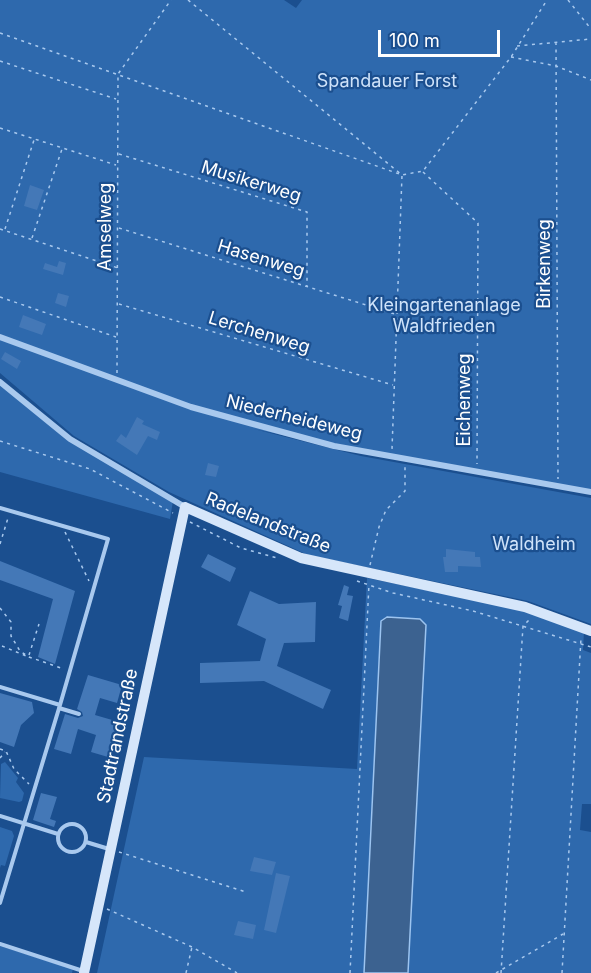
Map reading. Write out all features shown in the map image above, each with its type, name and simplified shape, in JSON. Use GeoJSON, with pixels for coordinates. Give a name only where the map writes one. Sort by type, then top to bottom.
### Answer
{"type":"FeatureCollection","features":[{"type":"Feature","properties":{"kind":"street","name":"Niederheideweg"},"geometry":{"type":"LineString","coordinates":[[0,337],[191,407],[334,446],[591,492]]}},
{"type":"Feature","properties":{"kind":"street","name":"Radelandstraße"},"geometry":{"type":"LineString","coordinates":[[0,382],[70,439],[185,507],[301,558],[369,575],[535,610],[587,630]]}},
{"type":"Feature","properties":{"kind":"street","name":"Stadtrandstraße"},"geometry":{"type":"LineString","coordinates":[[84,972],[185,507]]}},
{"type":"Feature","properties":{"kind":"lane"},"geometry":{"type":"LineString","coordinates":[[0,508],[108,538],[0,903]]}},
{"type":"Feature","properties":{"kind":"lane"},"geometry":{"type":"LineString","coordinates":[[0,687],[79,714]]}},
{"type":"Feature","properties":{"kind":"lane"},"geometry":{"type":"LineString","coordinates":[[0,816],[58,834]]}},
{"type":"Feature","properties":{"kind":"lane"},"geometry":{"type":"LineString","coordinates":[[77,825],[84,831],[86,842],[79,851],[69,852],[61,848],[58,834],[64,826],[77,825]]}},
{"type":"Feature","properties":{"kind":"lane"},"geometry":{"type":"LineString","coordinates":[[86,842],[110,849]]}},
{"type":"Feature","properties":{"kind":"lane"},"geometry":{"type":"LineString","coordinates":[[0,944],[84,972]]}},
{"type":"Feature","properties":{"kind":"path"},"geometry":{"type":"LineString","coordinates":[[118,74],[171,0]]}},
{"type":"Feature","properties":{"kind":"path"},"geometry":{"type":"LineString","coordinates":[[188,0],[402,175]]}},
{"type":"Feature","properties":{"kind":"path"},"geometry":{"type":"LineString","coordinates":[[0,33],[402,175],[423,171],[511,57],[547,0]]}},
{"type":"Feature","properties":{"kind":"path"},"geometry":{"type":"LineString","coordinates":[[568,0],[591,29]]}},
{"type":"Feature","properties":{"kind":"path"},"geometry":{"type":"LineString","coordinates":[[517,46],[591,39]]}},
{"type":"Feature","properties":{"kind":"path","name":"Birkenweg"},"geometry":{"type":"LineString","coordinates":[[556,42],[558,486]]}},
{"type":"Feature","properties":{"kind":"path"},"geometry":{"type":"LineString","coordinates":[[511,57],[556,66],[591,80]]}},
{"type":"Feature","properties":{"kind":"path"},"geometry":{"type":"LineString","coordinates":[[0,61],[117,99]]}},
{"type":"Feature","properties":{"kind":"path","name":"Amselweg"},"geometry":{"type":"LineString","coordinates":[[117,380],[118,74]]}},
{"type":"Feature","properties":{"kind":"path"},"geometry":{"type":"LineString","coordinates":[[0,128],[118,166]]}},
{"type":"Feature","properties":{"kind":"path"},"geometry":{"type":"LineString","coordinates":[[5,230],[34,139]]}},
{"type":"Feature","properties":{"kind":"path"},"geometry":{"type":"LineString","coordinates":[[32,239],[62,148]]}},
{"type":"Feature","properties":{"kind":"path","name":"Musikerweg"},"geometry":{"type":"LineString","coordinates":[[118,153],[307,212],[307,286]]}},
{"type":"Feature","properties":{"kind":"path","name":"Eichenweg"},"geometry":{"type":"LineString","coordinates":[[423,171],[478,223],[477,472]]}},
{"type":"Feature","properties":{"kind":"path"},"geometry":{"type":"LineString","coordinates":[[392,456],[402,175]]}},
{"type":"Feature","properties":{"kind":"path","name":"Hasenweg"},"geometry":{"type":"LineString","coordinates":[[118,228],[396,314]]}},
{"type":"Feature","properties":{"kind":"path"},"geometry":{"type":"LineString","coordinates":[[0,229],[118,268]]}},
{"type":"Feature","properties":{"kind":"path"},"geometry":{"type":"LineString","coordinates":[[0,297],[117,337]]}},
{"type":"Feature","properties":{"kind":"path","name":"Lerchenweg"},"geometry":{"type":"LineString","coordinates":[[118,303],[393,385]]}},
{"type":"Feature","properties":{"kind":"path"},"geometry":{"type":"LineString","coordinates":[[350,973],[369,575],[379,527],[386,510],[405,491],[405,459]]}},
{"type":"Feature","properties":{"kind":"path"},"geometry":{"type":"LineString","coordinates":[[0,544],[10,511]]}},
{"type":"Feature","properties":{"kind":"path"},"geometry":{"type":"LineString","coordinates":[[63,525],[78,564],[88,578],[89,586]]}},
{"type":"Feature","properties":{"kind":"path"},"geometry":{"type":"LineString","coordinates":[[0,608],[11,622],[11,636],[20,651],[29,657]]}},
{"type":"Feature","properties":{"kind":"path"},"geometry":{"type":"LineString","coordinates":[[501,972],[523,627],[535,610]]}},
{"type":"Feature","properties":{"kind":"path"},"geometry":{"type":"LineString","coordinates":[[29,657],[39,624]]}},
{"type":"Feature","properties":{"kind":"path"},"geometry":{"type":"LineString","coordinates":[[562,973],[579,643],[587,630]]}},
{"type":"Feature","properties":{"kind":"path"},"geometry":{"type":"LineString","coordinates":[[2,646],[70,671]]}},
{"type":"Feature","properties":{"kind":"path"},"geometry":{"type":"LineString","coordinates":[[0,749],[6,751],[21,779],[35,788]]}},
{"type":"Feature","properties":{"kind":"path"},"geometry":{"type":"LineString","coordinates":[[0,758],[6,751]]}},
{"type":"Feature","properties":{"kind":"path"},"geometry":{"type":"LineString","coordinates":[[110,849],[246,892]]}},
{"type":"Feature","properties":{"kind":"path"},"geometry":{"type":"LineString","coordinates":[[98,905],[192,947],[237,973]]}},
{"type":"Feature","properties":{"kind":"path"},"geometry":{"type":"LineString","coordinates":[[496,973],[564,933]]}},
{"type":"Feature","properties":{"kind":"path"},"geometry":{"type":"LineString","coordinates":[[186,973],[192,947]]}},
{"type":"Feature","properties":{"kind":"green space"},"geometry":{"type":"Polygon","coordinates":[[[0,0],[284,0],[296,8],[302,0],[591,0],[591,490],[334,446],[254,429],[361,456],[591,498],[591,624],[528,601],[308,555],[169,492],[74,436],[0,373],[0,0]]]}},
{"type":"Feature","properties":{"kind":"green space"},"geometry":{"type":"Polygon","coordinates":[[[0,382],[70,439],[173,501],[170,519],[0,472],[0,382]]]}},
{"type":"Feature","properties":{"kind":"green space"},"geometry":{"type":"Polygon","coordinates":[[[367,578],[524,610],[584,631],[583,650],[591,653],[591,804],[582,804],[580,830],[591,832],[591,973],[408,973],[426,626],[381,622],[364,973],[97,973],[144,757],[357,769],[367,578]]]}},
{"type":"Feature","properties":{"kind":"green space"},"geometry":{"type":"Polygon","coordinates":[[[5,762],[18,778],[16,782],[24,793],[22,801],[0,798],[1,764],[5,762]]]}},
{"type":"Feature","properties":{"kind":"green space"},"geometry":{"type":"Polygon","coordinates":[[[0,827],[12,831],[14,836],[5,866],[1,865],[0,868],[0,827]]]}},
{"type":"Feature","properties":{"kind":"green space"},"geometry":{"type":"Polygon","coordinates":[[[0,946],[73,969],[72,973],[0,973],[0,946]]]}},
{"type":"Feature","properties":{"kind":"shaded area"},"geometry":{"type":"Polygon","coordinates":[[[387,617],[420,619],[426,625],[408,973],[364,973],[381,621],[387,617]]]}},
{"type":"Feature","properties":{"kind":"building"},"geometry":{"type":"Polygon","coordinates":[[[30,185],[44,190],[37,210],[24,206],[30,185]]]}},
{"type":"Feature","properties":{"kind":"building"},"geometry":{"type":"Polygon","coordinates":[[[59,261],[66,263],[63,275],[43,269],[45,263],[57,267],[59,261]]]}},
{"type":"Feature","properties":{"kind":"building"},"geometry":{"type":"Polygon","coordinates":[[[58,293],[69,296],[66,307],[55,303],[58,293]]]}},
{"type":"Feature","properties":{"kind":"building"},"geometry":{"type":"Polygon","coordinates":[[[23,315],[46,324],[42,335],[19,327],[23,315]]]}},
{"type":"Feature","properties":{"kind":"building"},"geometry":{"type":"Polygon","coordinates":[[[5,352],[21,361],[17,369],[1,359],[5,352]]]}},
{"type":"Feature","properties":{"kind":"building"},"geometry":{"type":"Polygon","coordinates":[[[137,417],[144,421],[142,424],[160,432],[157,440],[148,436],[137,455],[116,441],[121,434],[126,438],[137,417]]]}},
{"type":"Feature","properties":{"kind":"building"},"geometry":{"type":"Polygon","coordinates":[[[208,463],[219,466],[216,477],[205,475],[208,463]]]}},
{"type":"Feature","properties":{"kind":"building"},"geometry":{"type":"Polygon","coordinates":[[[446,549],[475,552],[475,557],[480,557],[481,567],[458,566],[458,572],[445,572],[443,557],[446,557],[446,549]]]}},
{"type":"Feature","properties":{"kind":"building"},"geometry":{"type":"Polygon","coordinates":[[[208,554],[236,568],[230,582],[201,567],[208,554]]]}},
{"type":"Feature","properties":{"kind":"building"},"geometry":{"type":"Polygon","coordinates":[[[0,561],[75,591],[55,664],[38,657],[53,599],[0,580],[0,561]]]}},
{"type":"Feature","properties":{"kind":"building"},"geometry":{"type":"Polygon","coordinates":[[[344,585],[349,587],[347,595],[353,596],[348,621],[339,618],[342,606],[338,605],[344,585]]]}},
{"type":"Feature","properties":{"kind":"building"},"geometry":{"type":"Polygon","coordinates":[[[250,591],[279,604],[316,602],[315,642],[284,643],[277,666],[331,690],[323,709],[264,681],[200,683],[200,663],[260,661],[266,639],[237,625],[250,591]]]}},
{"type":"Feature","properties":{"kind":"building"},"geometry":{"type":"Polygon","coordinates":[[[88,675],[122,685],[117,703],[100,698],[95,715],[119,722],[108,757],[91,752],[96,735],[78,729],[71,754],[54,749],[65,714],[78,718],[83,716],[82,712],[77,709],[88,675]]]}},
{"type":"Feature","properties":{"kind":"building"},"geometry":{"type":"Polygon","coordinates":[[[0,693],[32,702],[34,713],[21,725],[14,747],[0,742],[0,693]]]}},
{"type":"Feature","properties":{"kind":"building"},"geometry":{"type":"Polygon","coordinates":[[[41,793],[57,797],[50,819],[56,821],[54,827],[33,820],[41,793]]]}},
{"type":"Feature","properties":{"kind":"building"},"geometry":{"type":"Polygon","coordinates":[[[254,857],[276,862],[272,875],[250,871],[254,857]]]}},
{"type":"Feature","properties":{"kind":"building"},"geometry":{"type":"Polygon","coordinates":[[[276,873],[290,876],[276,933],[264,930],[276,873]]]}},
{"type":"Feature","properties":{"kind":"building"},"geometry":{"type":"Polygon","coordinates":[[[238,921],[256,925],[253,939],[234,935],[238,921]]]}},
{"type":"Feature","properties":{"kind":"park label","name":"Spandauer Forst"},"geometry":{"type":"Point","coordinates":[387,82]}},
{"type":"Feature","properties":{"kind":"park label","name":"Kleingartenanlage Waldfrieden"},"geometry":{"type":"Point","coordinates":[444,316]}},
{"type":"Feature","properties":{"kind":"park label","name":"Waldheim"},"geometry":{"type":"Point","coordinates":[534,545]}}]}
